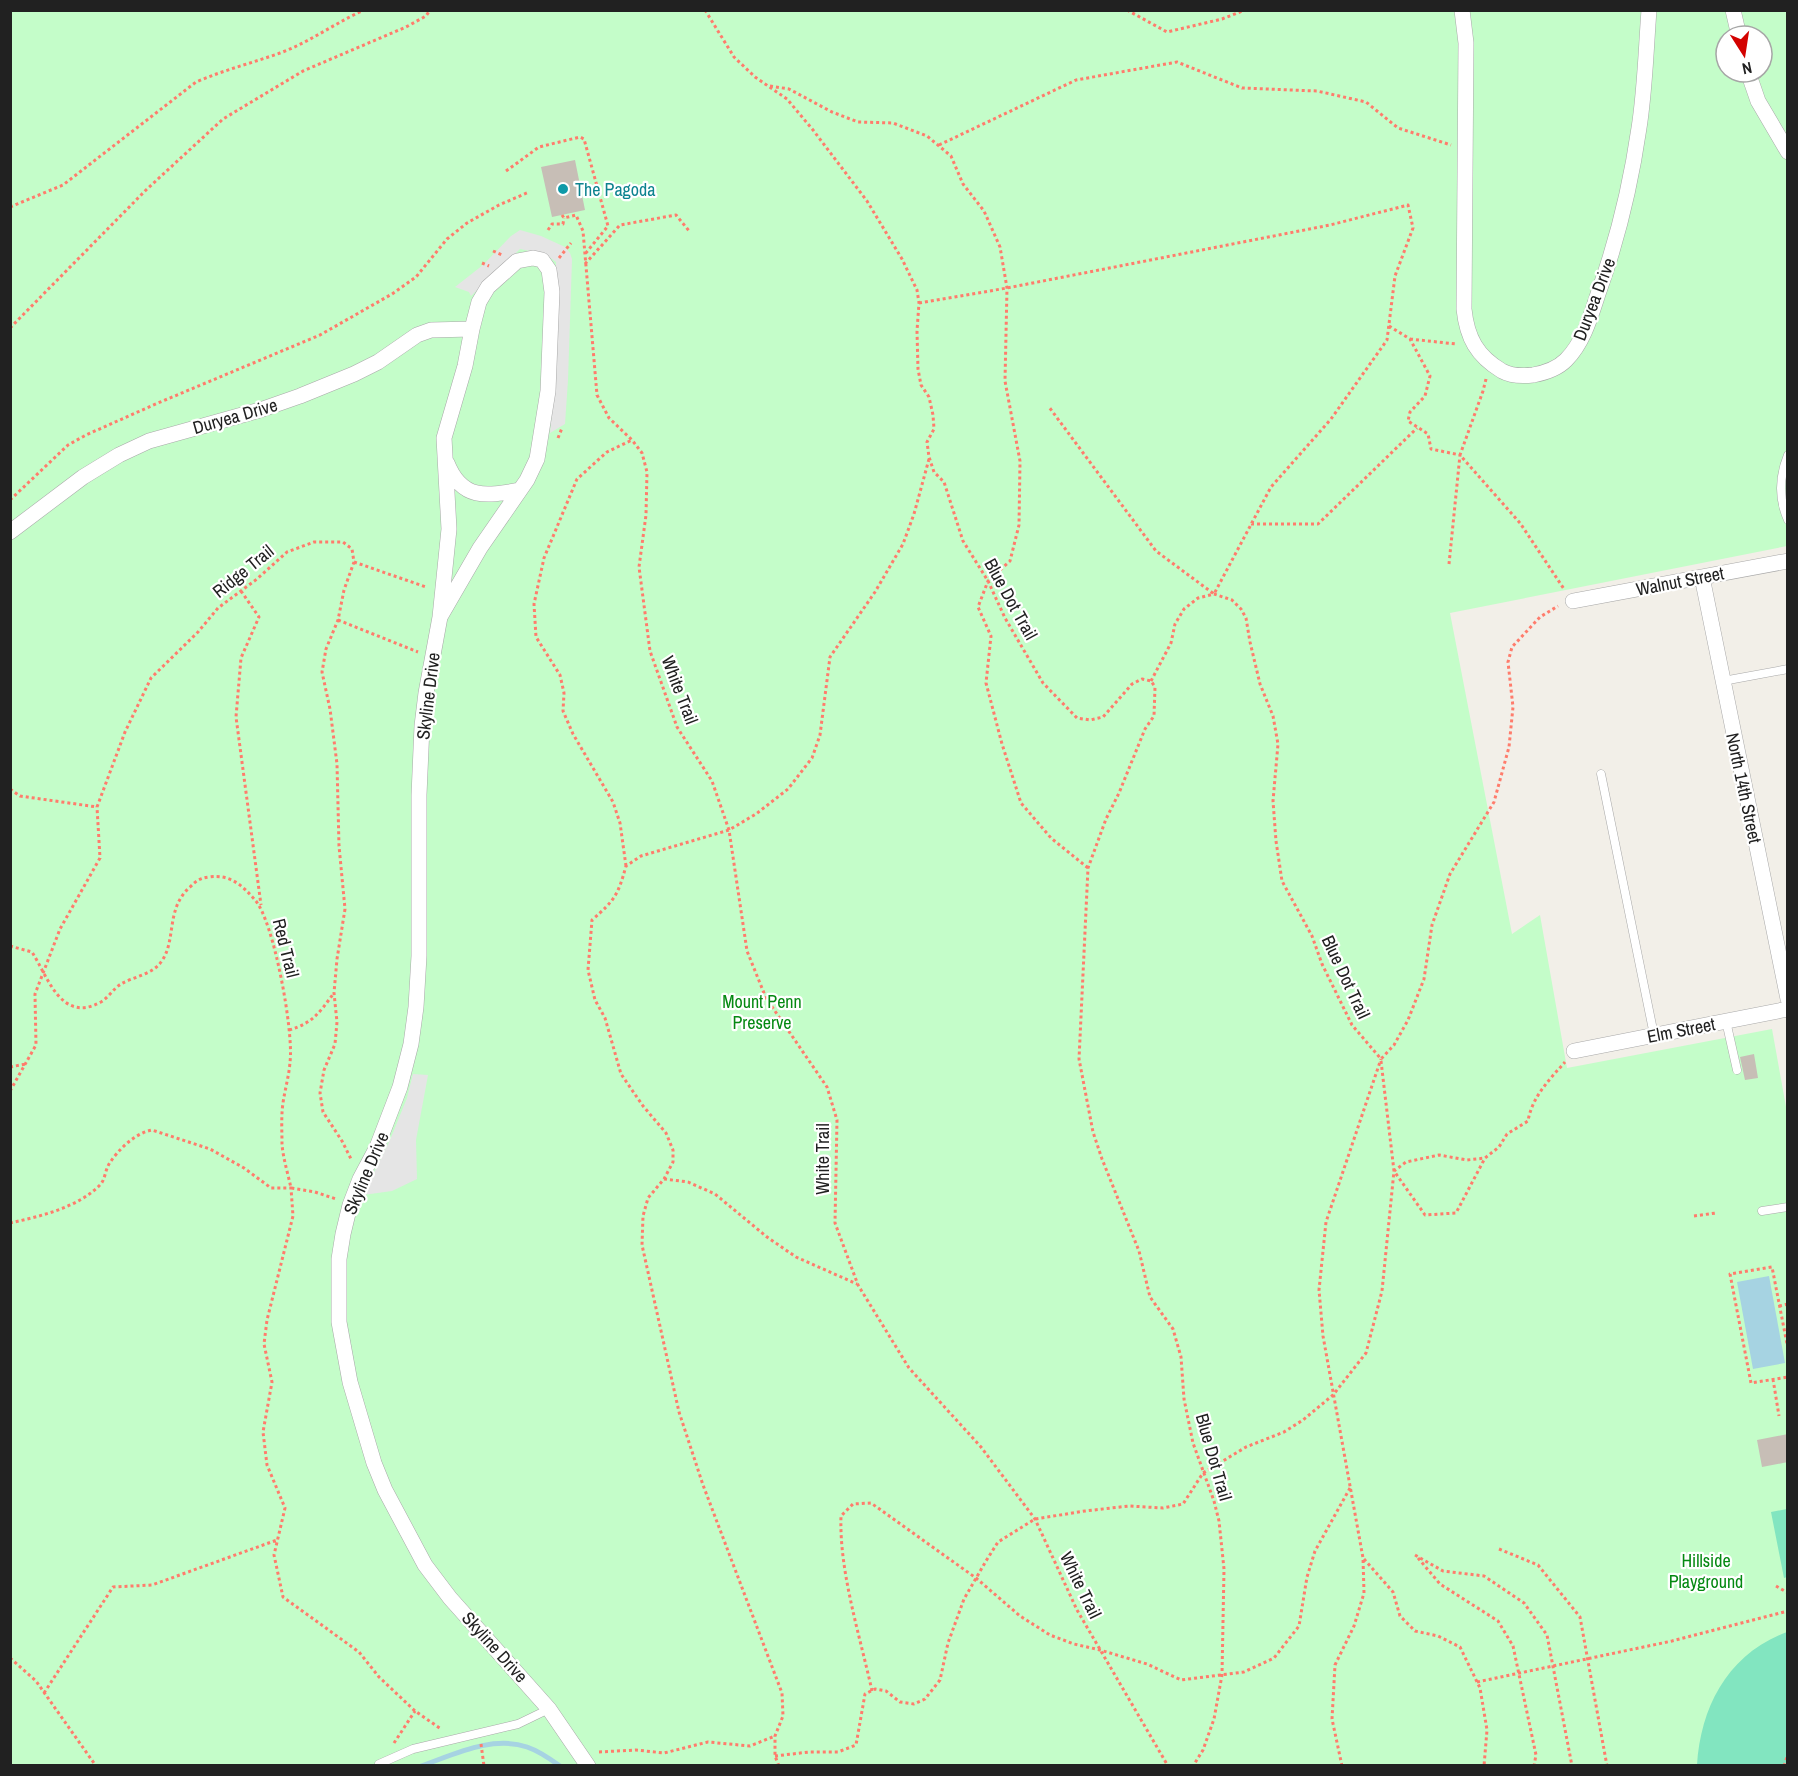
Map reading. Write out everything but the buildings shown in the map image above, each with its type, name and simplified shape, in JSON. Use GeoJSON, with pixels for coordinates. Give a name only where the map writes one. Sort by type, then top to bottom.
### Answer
{"type":"FeatureCollection","features":[{"type":"Feature","properties":{"kind":"street","name":"Duryea Drive"},"geometry":{"type":"LineString","coordinates":[[1462,10],[1467,43],[1464,309],[1466,328],[1474,346],[1489,363],[1506,373],[1525,376],[1545,372],[1565,361],[1580,342],[1610,260],[1626,199],[1640,127],[1649,10]]}},
{"type":"Feature","properties":{"kind":"street"},"geometry":{"type":"LineString","coordinates":[[1752,84],[1758,101],[1788,152]]}},
{"type":"Feature","properties":{"kind":"street"},"geometry":{"type":"LineString","coordinates":[[1769,120],[1788,133]]}},
{"type":"Feature","properties":{"kind":"street","name":"Skyline Drive"},"geometry":{"type":"LineString","coordinates":[[440,617],[537,459],[548,390],[552,292],[549,270],[542,261],[526,258],[517,261],[488,287],[478,302],[465,366],[447,423],[444,455],[449,529],[440,617],[426,693],[420,772],[419,957],[416,1007],[411,1044],[400,1087],[377,1147],[360,1179],[350,1205],[339,1259],[339,1322],[350,1382],[374,1463],[425,1564],[450,1598],[595,1762]]}},
{"type":"Feature","properties":{"kind":"street","name":"Duryea Drive"},"geometry":{"type":"LineString","coordinates":[[10,532],[83,477],[119,455],[149,441],[240,416],[300,396],[378,362],[417,335],[431,330],[472,329]]}},
{"type":"Feature","properties":{"kind":"street"},"geometry":{"type":"LineString","coordinates":[[444,455],[454,476],[462,485],[475,493],[486,495],[520,490]]}},
{"type":"Feature","properties":{"kind":"street","name":"Walnut Street"},"geometry":{"type":"LineString","coordinates":[[1573,602],[1788,561]]}},
{"type":"Feature","properties":{"kind":"street","name":"North 14th Street"},"geometry":{"type":"LineString","coordinates":[[1702,577],[1788,999]]}},
{"type":"Feature","properties":{"kind":"street","name":"Elm Street"},"geometry":{"type":"LineString","coordinates":[[1574,1051],[1788,1009]]}},
{"type":"Feature","properties":{"kind":"lane"},"geometry":{"type":"LineString","coordinates":[[1788,455],[1779,488],[1788,520]]}},
{"type":"Feature","properties":{"kind":"lane"},"geometry":{"type":"LineString","coordinates":[[1723,681],[1788,669]]}},
{"type":"Feature","properties":{"kind":"lane"},"geometry":{"type":"LineString","coordinates":[[1601,774],[1654,1035]]}},
{"type":"Feature","properties":{"kind":"lane"},"geometry":{"type":"LineString","coordinates":[[1726,1021],[1737,1071]]}},
{"type":"Feature","properties":{"kind":"lane"},"geometry":{"type":"LineString","coordinates":[[1762,1211],[1788,1207]]}},
{"type":"Feature","properties":{"kind":"lane"},"geometry":{"type":"LineString","coordinates":[[379,1764],[413,1749],[518,1724],[549,1709]]}},
{"type":"Feature","properties":{"kind":"path"},"geometry":{"type":"LineString","coordinates":[[10,207],[63,184],[196,82],[312,39],[364,10]]}},
{"type":"Feature","properties":{"kind":"path"},"geometry":{"type":"LineString","coordinates":[[10,328],[146,190],[223,119],[303,71],[406,27],[426,16],[430,10]]}},
{"type":"Feature","properties":{"kind":"path"},"geometry":{"type":"LineString","coordinates":[[626,866],[641,856],[729,830],[756,814],[788,789],[812,758],[820,735],[830,657],[875,592],[903,544],[914,514],[929,458],[927,442],[934,429],[929,397],[921,385],[918,369],[916,331],[919,303],[917,290],[902,259],[867,201],[813,130],[786,99],[755,77],[734,57],[705,10]]}},
{"type":"Feature","properties":{"kind":"path"},"geometry":{"type":"LineString","coordinates":[[1127,10],[1167,32],[1222,19],[1245,10]]}},
{"type":"Feature","properties":{"kind":"path"},"geometry":{"type":"LineString","coordinates":[[1306,10],[1319,10]]}},
{"type":"Feature","properties":{"kind":"path"},"geometry":{"type":"LineString","coordinates":[[939,145],[1076,80],[1177,62],[1242,88],[1317,91],[1366,102],[1398,128],[1466,150]]}},
{"type":"Feature","properties":{"kind":"path"},"geometry":{"type":"LineString","coordinates":[[768,86],[789,88],[832,112],[858,122],[893,123],[927,136],[951,156],[963,184],[984,211],[1000,248],[1007,288],[1005,381],[1020,461],[1019,525],[1010,561],[988,581],[978,607],[992,636],[986,683],[1021,803],[1051,838],[1088,868]]}},
{"type":"Feature","properties":{"kind":"path"},"geometry":{"type":"LineString","coordinates":[[506,171],[539,147],[580,137],[584,139],[609,226],[584,255]]}},
{"type":"Feature","properties":{"kind":"path"},"geometry":{"type":"LineString","coordinates":[[10,500],[68,445],[86,435],[320,335],[392,294],[416,277],[447,239],[467,224],[499,205],[529,192]]}},
{"type":"Feature","properties":{"kind":"path"},"geometry":{"type":"LineString","coordinates":[[919,303],[1330,225],[1408,205],[1413,228],[1395,276],[1387,340],[1331,419],[1271,487],[1214,594],[1198,598],[1184,609],[1176,624],[1171,643],[1150,681]]}},
{"type":"Feature","properties":{"kind":"path","name":"White Trail"},"geometry":{"type":"LineString","coordinates":[[548,230],[552,224],[563,224],[563,217],[576,215],[583,231],[597,395],[609,418],[642,453],[647,472],[646,514],[639,567],[650,651],[678,727],[712,781],[729,830],[747,951],[766,998],[827,1087],[837,1120],[835,1223],[858,1285],[909,1368],[981,1447],[1035,1519],[1077,1610],[1168,1766]]}},
{"type":"Feature","properties":{"kind":"path"},"geometry":{"type":"LineString","coordinates":[[585,264],[620,225],[676,215],[690,232]]}},
{"type":"Feature","properties":{"kind":"path"},"geometry":{"type":"LineString","coordinates":[[1389,326],[1410,339],[1474,346]]}},
{"type":"Feature","properties":{"kind":"path"},"geometry":{"type":"LineString","coordinates":[[1342,1766],[1332,1719],[1335,1665],[1354,1626],[1364,1593],[1363,1558],[1323,1336],[1319,1290],[1326,1222],[1381,1059],[1394,1045],[1408,1020],[1424,979],[1432,925],[1450,874],[1494,802],[1509,747],[1512,707],[1508,662],[1512,647],[1540,617],[1553,608],[1573,602],[1520,523],[1460,455],[1431,449],[1428,434],[1408,421],[1410,412],[1425,396],[1430,376],[1410,339]]}},
{"type":"Feature","properties":{"kind":"path"},"geometry":{"type":"LineString","coordinates":[[1449,564],[1460,455],[1483,391],[1489,363]]}},
{"type":"Feature","properties":{"kind":"path","name":"Blue Dot Trail"},"geometry":{"type":"LineString","coordinates":[[1049,407],[1156,550],[1214,594],[1232,600],[1246,618],[1260,684],[1273,716],[1278,744],[1273,801],[1282,881],[1312,936],[1322,964],[1352,1025],[1381,1059]]}},
{"type":"Feature","properties":{"kind":"path"},"geometry":{"type":"LineString","coordinates":[[555,446],[562,428]]}},
{"type":"Feature","properties":{"kind":"path"},"geometry":{"type":"LineString","coordinates":[[1251,524],[1318,524],[1417,428]]}},
{"type":"Feature","properties":{"kind":"path"},"geometry":{"type":"LineString","coordinates":[[632,440],[607,452],[577,480],[544,558],[534,604],[536,637],[560,675],[564,693],[563,711],[573,734],[613,802],[620,823],[626,866],[618,893],[610,905],[592,920],[588,970],[595,1000],[605,1018],[621,1074],[643,1106],[666,1133],[673,1150],[673,1161],[664,1179],[648,1198],[643,1216],[642,1245],[679,1412],[703,1485],[782,1693],[783,1716],[775,1736],[779,1766]]}},
{"type":"Feature","properties":{"kind":"path","name":"Blue Dot Trail"},"geometry":{"type":"LineString","coordinates":[[929,458],[934,472],[944,483],[963,541],[988,581],[1005,618],[1043,683],[1077,718],[1090,720],[1103,717],[1132,684],[1142,679],[1150,681],[1155,687],[1154,716],[1144,729],[1088,868],[1079,1059],[1092,1132],[1139,1251],[1150,1297],[1173,1329],[1181,1358],[1184,1399],[1193,1443],[1214,1501],[1222,1546],[1224,1569],[1222,1675],[1214,1719],[1203,1750],[1192,1766]]}},
{"type":"Feature","properties":{"kind":"path","name":"Ridge Trail"},"geometry":{"type":"LineString","coordinates":[[10,1091],[36,1045],[35,994],[60,929],[100,858],[97,807],[125,732],[151,678],[198,632],[218,608],[287,552],[314,542],[343,542],[352,549],[354,562]]}},
{"type":"Feature","properties":{"kind":"path"},"geometry":{"type":"LineString","coordinates":[[360,1179],[342,1141],[323,1113],[320,1093],[324,1070],[335,1044],[337,1022],[334,993],[345,909],[339,846],[337,764],[330,709],[322,672],[326,649],[338,620],[344,590],[354,562],[442,592]]}},
{"type":"Feature","properties":{"kind":"path"},"geometry":{"type":"LineString","coordinates":[[241,591],[259,617],[241,658],[236,717],[262,907]]}},
{"type":"Feature","properties":{"kind":"path"},"geometry":{"type":"LineString","coordinates":[[338,620],[432,658]]}},
{"type":"Feature","properties":{"kind":"path"},"geometry":{"type":"LineString","coordinates":[[10,789],[20,796],[97,807]]}},
{"type":"Feature","properties":{"kind":"path","name":"Red Trail"},"geometry":{"type":"LineString","coordinates":[[10,946],[32,952],[51,989],[62,1001],[74,1007],[92,1007],[104,1000],[119,985],[148,972],[161,963],[169,944],[172,920],[182,894],[200,878],[221,875],[243,886],[262,907],[273,939],[291,1060],[282,1106],[282,1146],[291,1188],[293,1216],[264,1344],[272,1382],[264,1432],[267,1465],[285,1508],[274,1555],[284,1597],[359,1652],[379,1677],[436,1727],[462,1737]]}},
{"type":"Feature","properties":{"kind":"path"},"geometry":{"type":"LineString","coordinates":[[288,1030],[301,1027],[315,1019],[334,993]]}},
{"type":"Feature","properties":{"kind":"path"},"geometry":{"type":"LineString","coordinates":[[1394,1171],[1425,1215],[1456,1213],[1485,1158],[1499,1147],[1507,1134],[1528,1121],[1530,1108],[1542,1088],[1574,1051]]}},
{"type":"Feature","properties":{"kind":"path"},"geometry":{"type":"LineString","coordinates":[[776,1756],[810,1752],[838,1752],[856,1745],[865,1694],[875,1689],[886,1691],[900,1702],[914,1704],[925,1699],[940,1680],[948,1643],[964,1599],[998,1542],[1035,1519],[1118,1507],[1163,1508],[1183,1504],[1203,1473],[1246,1447],[1284,1432],[1303,1420],[1333,1395],[1366,1353],[1382,1292],[1394,1171],[1381,1059]]}},
{"type":"Feature","properties":{"kind":"path"},"geometry":{"type":"LineString","coordinates":[[10,1067],[26,1064]]}},
{"type":"Feature","properties":{"kind":"path"},"geometry":{"type":"LineString","coordinates":[[10,1223],[63,1208],[86,1197],[102,1184],[110,1164],[126,1145],[142,1132],[152,1130],[210,1149],[244,1168],[271,1188],[291,1188],[315,1192],[350,1205]]}},
{"type":"Feature","properties":{"kind":"path"},"geometry":{"type":"LineString","coordinates":[[1394,1171],[1406,1162],[1439,1155],[1467,1160],[1485,1158]]}},
{"type":"Feature","properties":{"kind":"path"},"geometry":{"type":"LineString","coordinates":[[664,1179],[688,1182],[715,1194],[766,1237],[796,1257],[858,1285]]}},
{"type":"Feature","properties":{"kind":"path"},"geometry":{"type":"LineString","coordinates":[[1694,1216],[1716,1213]]}},
{"type":"Feature","properties":{"kind":"path"},"geometry":{"type":"LineString","coordinates":[[1788,1349],[1772,1267],[1730,1274],[1751,1383],[1788,1377]]}},
{"type":"Feature","properties":{"kind":"path"},"geometry":{"type":"LineString","coordinates":[[1779,1306],[1788,1304]]}},
{"type":"Feature","properties":{"kind":"path"},"geometry":{"type":"LineString","coordinates":[[1773,1379],[1779,1416]]}},
{"type":"Feature","properties":{"kind":"path"},"geometry":{"type":"LineString","coordinates":[[872,1691],[840,1537],[841,1516],[853,1504],[871,1503],[976,1578],[1020,1616],[1050,1635],[1074,1644],[1148,1664],[1181,1680],[1244,1672],[1274,1658],[1299,1626],[1307,1577],[1315,1551],[1350,1488]]}},
{"type":"Feature","properties":{"kind":"path"},"geometry":{"type":"LineString","coordinates":[[45,1693],[113,1587],[152,1585],[277,1540]]}},
{"type":"Feature","properties":{"kind":"path"},"geometry":{"type":"LineString","coordinates":[[1499,1549],[1538,1565],[1580,1617],[1607,1766]]}},
{"type":"Feature","properties":{"kind":"path"},"geometry":{"type":"LineString","coordinates":[[1534,1766],[1536,1755],[1513,1646],[1498,1621],[1440,1584],[1415,1555],[1443,1571],[1484,1576],[1524,1603],[1547,1635],[1572,1766]]}},
{"type":"Feature","properties":{"kind":"path"},"geometry":{"type":"LineString","coordinates":[[1363,1558],[1394,1592],[1400,1616],[1415,1631],[1437,1636],[1460,1647],[1480,1688],[1487,1730],[1484,1766]]}},
{"type":"Feature","properties":{"kind":"path"},"geometry":{"type":"LineString","coordinates":[[1776,1586],[1788,1593]]}},
{"type":"Feature","properties":{"kind":"path"},"geometry":{"type":"LineString","coordinates":[[1477,1682],[1672,1641],[1788,1611]]}},
{"type":"Feature","properties":{"kind":"path"},"geometry":{"type":"LineString","coordinates":[[10,1658],[45,1693],[96,1766]]}},
{"type":"Feature","properties":{"kind":"path"},"geometry":{"type":"LineString","coordinates":[[379,1764],[416,1711]]}},
{"type":"Feature","properties":{"kind":"path"},"geometry":{"type":"LineString","coordinates":[[595,1762],[599,1752],[636,1750],[664,1753],[708,1742],[750,1746],[775,1736]]}},
{"type":"Feature","properties":{"kind":"path"},"geometry":{"type":"LineString","coordinates":[[483,1751],[484,1766]]}},
{"type":"Feature","properties":{"kind":"path"},"geometry":{"type":"LineString","coordinates":[[1784,1766],[1788,1754]]}},
{"type":"Feature","properties":{"kind":"green space","name":"Mount Penn Preserve"},"geometry":{"type":"Polygon","coordinates":[[[11,11],[1787,11],[1787,546],[1450,613],[1512,934],[1540,915],[1567,1068],[1772,1029],[1788,1118],[1787,1765],[11,1766],[11,11]]]}},
{"type":"Feature","properties":{"kind":"green space"},"geometry":{"type":"Polygon","coordinates":[[[1787,1509],[1787,1577],[1784,1578],[1771,1512],[1787,1509]]]}},
{"type":"Feature","properties":{"kind":"green space"},"geometry":{"type":"Polygon","coordinates":[[[1787,1632],[1787,1765],[1697,1765],[1704,1722],[1721,1685],[1749,1654],[1766,1642],[1787,1632]]]}},
{"type":"Feature","properties":{"kind":"shaded area"},"geometry":{"type":"Polygon","coordinates":[[[520,230],[541,236],[565,247],[572,259],[565,424],[550,433],[554,388],[556,262],[545,254],[520,249],[471,296],[469,292],[455,287],[483,265],[511,236],[520,230]]]}},
{"type":"Feature","properties":{"kind":"shaded area"},"geometry":{"type":"Polygon","coordinates":[[[413,1074],[428,1075],[416,1140],[417,1179],[392,1191],[363,1195],[390,1140],[407,1098],[413,1074]]]}},
{"type":"Feature","properties":{"kind":"water"},"geometry":{"type":"Polygon","coordinates":[[[1769,1276],[1785,1363],[1753,1369],[1737,1282],[1769,1276]]]}},
{"type":"Feature","properties":{"kind":"waterway"},"geometry":{"type":"LineString","coordinates":[[421,1766],[459,1752],[500,1743],[531,1749],[560,1766]]}},
{"type":"Feature","properties":{"kind":"place","name":"The Pagoda"},"geometry":{"type":"Point","coordinates":[563,189]}},
{"type":"Feature","properties":{"kind":"park label","name":"Hillside Playground"},"geometry":{"type":"Point","coordinates":[1706,1570]}}]}
